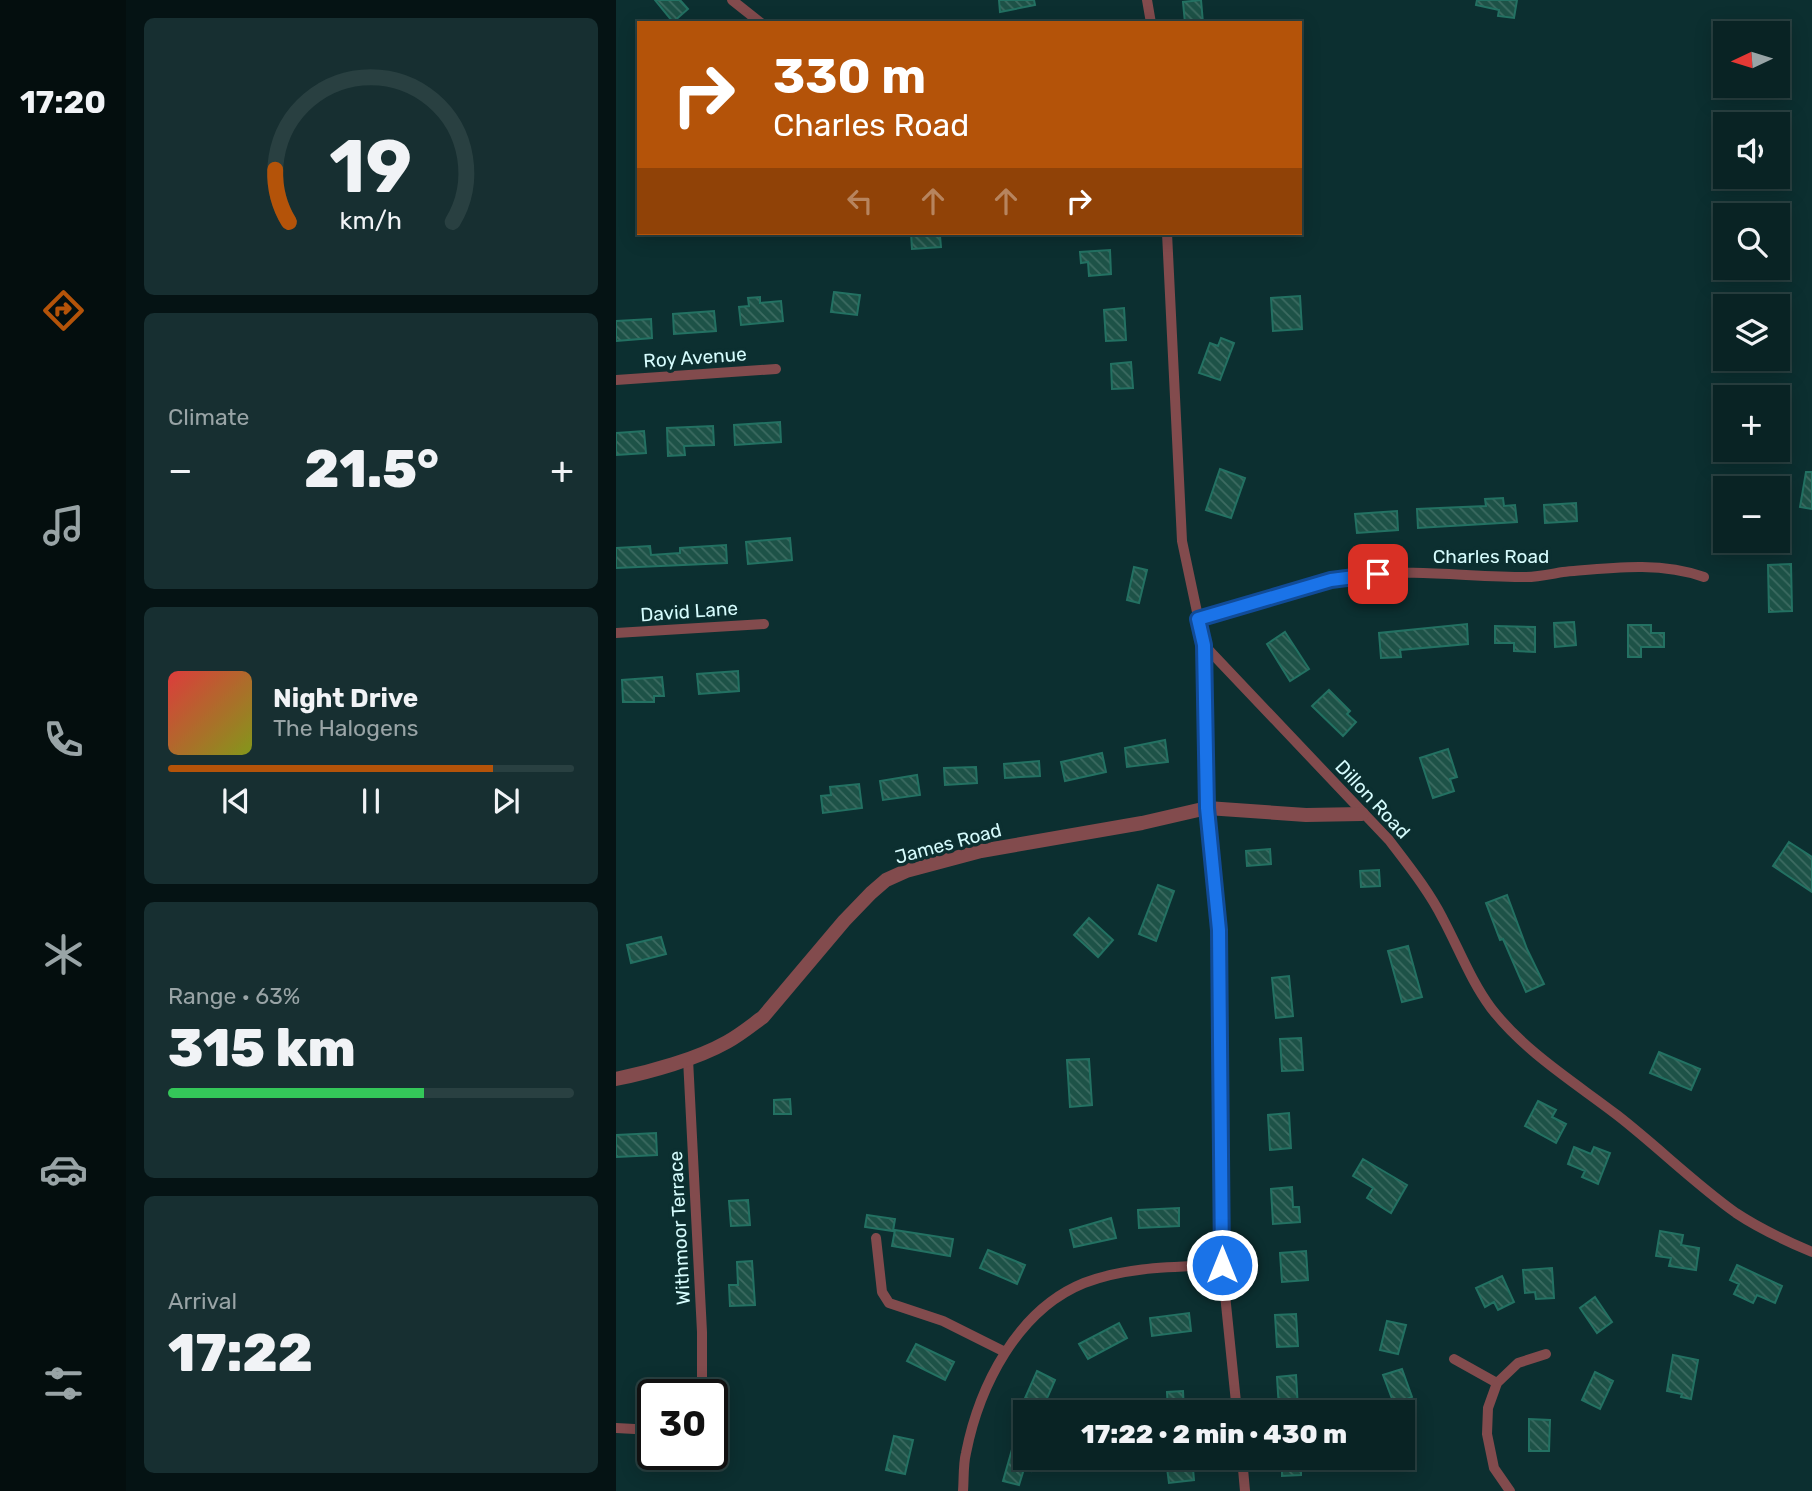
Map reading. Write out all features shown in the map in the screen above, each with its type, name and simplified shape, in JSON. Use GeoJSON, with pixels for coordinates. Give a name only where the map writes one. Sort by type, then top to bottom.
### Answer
{"type":"FeatureCollection","features":[{"type":"Feature","properties":{"kind":"street"},"geometry":{"type":"LineString","coordinates":[[732,0],[758,21]]}},
{"type":"Feature","properties":{"kind":"street"},"geometry":{"type":"LineString","coordinates":[[1147,0],[1151,21]]}},
{"type":"Feature","properties":{"kind":"street"},"geometry":{"type":"LineString","coordinates":[[1167,235],[1182,541],[1204,645],[1207,808],[1219,930],[1222,1265],[1236,1400]]}},
{"type":"Feature","properties":{"kind":"street","name":"Roy Avenue"},"geometry":{"type":"LineString","coordinates":[[616,380],[776,369]]}},
{"type":"Feature","properties":{"kind":"street","name":"Charles Road"},"geometry":{"type":"LineString","coordinates":[[1198,619],[1281,593],[1362,575],[1394,573],[1527,577],[1659,566],[1704,577]]}},
{"type":"Feature","properties":{"kind":"street","name":"David Lane"},"geometry":{"type":"LineString","coordinates":[[616,634],[764,624]]}},
{"type":"Feature","properties":{"kind":"street","name":"Dillon Road"},"geometry":{"type":"LineString","coordinates":[[1204,645],[1389,840],[1442,916],[1474,982],[1492,1009],[1518,1037],[1566,1079],[1616,1114],[1736,1213],[1812,1252]]}},
{"type":"Feature","properties":{"kind":"street","name":"James Road"},"geometry":{"type":"LineString","coordinates":[[616,1079],[688,1059],[727,1043],[763,1017],[844,920],[886,880],[906,871],[981,850],[1142,823],[1207,808],[1306,815],[1362,814]]}},
{"type":"Feature","properties":{"kind":"street","name":"Withmoor Terrace"},"geometry":{"type":"LineString","coordinates":[[688,1059],[702,1379]]}},
{"type":"Feature","properties":{"kind":"street"},"geometry":{"type":"LineString","coordinates":[[876,1238],[882,1292],[889,1303],[943,1321],[1005,1352]]}},
{"type":"Feature","properties":{"kind":"street"},"geometry":{"type":"LineString","coordinates":[[963,1491],[965,1454],[981,1402],[1005,1352],[1030,1320],[1083,1284],[1152,1268],[1222,1265]]}},
{"type":"Feature","properties":{"kind":"street"},"geometry":{"type":"LineString","coordinates":[[1510,1491],[1494,1468],[1487,1434],[1488,1408],[1497,1383],[1518,1363],[1546,1354]]}},
{"type":"Feature","properties":{"kind":"street"},"geometry":{"type":"LineString","coordinates":[[1454,1359],[1497,1383]]}},
{"type":"Feature","properties":{"kind":"street"},"geometry":{"type":"LineString","coordinates":[[616,1428],[637,1429]]}},
{"type":"Feature","properties":{"kind":"street"},"geometry":{"type":"LineString","coordinates":[[1243,1470],[1245,1491]]}},
{"type":"Feature","properties":{"kind":"building"},"geometry":{"type":"Polygon","coordinates":[[[655,0],[680,0],[688,9],[672,21],[655,0]]]}},
{"type":"Feature","properties":{"kind":"building"},"geometry":{"type":"Polygon","coordinates":[[[999,0],[1034,0],[1035,5],[1000,12],[999,0]]]}},
{"type":"Feature","properties":{"kind":"building"},"geometry":{"type":"Polygon","coordinates":[[[1201,0],[1203,21],[1185,21],[1183,2],[1201,0]]]}},
{"type":"Feature","properties":{"kind":"building"},"geometry":{"type":"Polygon","coordinates":[[[1477,0],[1517,0],[1514,18],[1498,16],[1499,10],[1476,5],[1477,0]]]}},
{"type":"Feature","properties":{"kind":"building"},"geometry":{"type":"Polygon","coordinates":[[[911,235],[940,236],[941,247],[912,249],[911,235]]]}},
{"type":"Feature","properties":{"kind":"building"},"geometry":{"type":"Polygon","coordinates":[[[1110,250],[1111,274],[1089,276],[1088,262],[1081,263],[1080,252],[1110,250]]]}},
{"type":"Feature","properties":{"kind":"building"},"geometry":{"type":"Polygon","coordinates":[[[834,292],[860,295],[857,315],[831,312],[834,292]]]}},
{"type":"Feature","properties":{"kind":"building"},"geometry":{"type":"Polygon","coordinates":[[[1300,296],[1302,329],[1273,331],[1271,298],[1300,296]]]}},
{"type":"Feature","properties":{"kind":"building"},"geometry":{"type":"Polygon","coordinates":[[[760,297],[760,303],[781,301],[783,321],[741,325],[739,307],[749,306],[748,298],[760,297]]]}},
{"type":"Feature","properties":{"kind":"building"},"geometry":{"type":"Polygon","coordinates":[[[1124,308],[1126,340],[1106,341],[1104,310],[1124,308]]]}},
{"type":"Feature","properties":{"kind":"building"},"geometry":{"type":"Polygon","coordinates":[[[714,311],[716,331],[674,334],[673,314],[714,311]]]}},
{"type":"Feature","properties":{"kind":"building"},"geometry":{"type":"Polygon","coordinates":[[[651,319],[652,338],[616,341],[616,321],[651,319]]]}},
{"type":"Feature","properties":{"kind":"building"},"geometry":{"type":"Polygon","coordinates":[[[1221,338],[1234,343],[1220,380],[1199,373],[1210,343],[1218,346],[1221,338]]]}},
{"type":"Feature","properties":{"kind":"building"},"geometry":{"type":"Polygon","coordinates":[[[1131,362],[1133,388],[1112,389],[1111,364],[1131,362]]]}},
{"type":"Feature","properties":{"kind":"building"},"geometry":{"type":"Polygon","coordinates":[[[780,422],[781,442],[735,445],[734,425],[780,422]]]}},
{"type":"Feature","properties":{"kind":"building"},"geometry":{"type":"Polygon","coordinates":[[[713,426],[714,445],[684,446],[685,455],[668,456],[667,428],[713,426]]]}},
{"type":"Feature","properties":{"kind":"building"},"geometry":{"type":"Polygon","coordinates":[[[644,431],[646,453],[616,455],[616,433],[644,431]]]}},
{"type":"Feature","properties":{"kind":"building"},"geometry":{"type":"Polygon","coordinates":[[[1220,469],[1245,478],[1231,518],[1206,510],[1220,469]]]}},
{"type":"Feature","properties":{"kind":"building"},"geometry":{"type":"Polygon","coordinates":[[[1806,472],[1812,472],[1812,509],[1800,507],[1806,472]]]}},
{"type":"Feature","properties":{"kind":"building"},"geometry":{"type":"Polygon","coordinates":[[[1503,498],[1504,506],[1515,505],[1517,522],[1418,528],[1417,509],[1486,506],[1485,499],[1503,498]]]}},
{"type":"Feature","properties":{"kind":"building"},"geometry":{"type":"Polygon","coordinates":[[[1576,503],[1577,521],[1545,523],[1544,505],[1576,503]]]}},
{"type":"Feature","properties":{"kind":"building"},"geometry":{"type":"Polygon","coordinates":[[[1397,511],[1398,530],[1357,533],[1355,514],[1397,511]]]}},
{"type":"Feature","properties":{"kind":"building"},"geometry":{"type":"Polygon","coordinates":[[[790,538],[792,560],[748,564],[746,542],[790,538]]]}},
{"type":"Feature","properties":{"kind":"building"},"geometry":{"type":"Polygon","coordinates":[[[726,545],[727,563],[616,568],[616,548],[650,546],[651,555],[680,553],[680,548],[726,545]]]}},
{"type":"Feature","properties":{"kind":"building"},"geometry":{"type":"Polygon","coordinates":[[[1791,564],[1792,611],[1769,612],[1768,565],[1791,564]]]}},
{"type":"Feature","properties":{"kind":"building"},"geometry":{"type":"Polygon","coordinates":[[[1134,567],[1147,570],[1139,603],[1127,600],[1134,567]]]}},
{"type":"Feature","properties":{"kind":"building"},"geometry":{"type":"Polygon","coordinates":[[[1574,622],[1576,645],[1555,647],[1554,623],[1574,622]]]}},
{"type":"Feature","properties":{"kind":"building"},"geometry":{"type":"Polygon","coordinates":[[[1467,624],[1468,644],[1400,650],[1401,657],[1381,658],[1379,633],[1467,624]]]}},
{"type":"Feature","properties":{"kind":"building"},"geometry":{"type":"Polygon","coordinates":[[[1628,625],[1651,625],[1651,633],[1664,633],[1664,647],[1641,647],[1641,657],[1628,657],[1628,625]]]}},
{"type":"Feature","properties":{"kind":"building"},"geometry":{"type":"Polygon","coordinates":[[[1495,626],[1535,627],[1535,652],[1514,651],[1514,643],[1495,643],[1495,626]]]}},
{"type":"Feature","properties":{"kind":"building"},"geometry":{"type":"Polygon","coordinates":[[[1285,632],[1309,669],[1290,681],[1267,644],[1285,632]]]}},
{"type":"Feature","properties":{"kind":"building"},"geometry":{"type":"Polygon","coordinates":[[[738,671],[739,691],[699,694],[697,674],[738,671]]]}},
{"type":"Feature","properties":{"kind":"building"},"geometry":{"type":"Polygon","coordinates":[[[662,677],[664,696],[654,696],[654,702],[623,702],[622,680],[662,677]]]}},
{"type":"Feature","properties":{"kind":"building"},"geometry":{"type":"Polygon","coordinates":[[[1329,690],[1350,711],[1347,714],[1356,722],[1343,736],[1312,706],[1329,690]]]}},
{"type":"Feature","properties":{"kind":"building"},"geometry":{"type":"Polygon","coordinates":[[[1165,740],[1168,762],[1127,767],[1125,748],[1165,740]]]}},
{"type":"Feature","properties":{"kind":"building"},"geometry":{"type":"Polygon","coordinates":[[[1448,749],[1457,777],[1450,779],[1454,791],[1433,798],[1420,758],[1448,749]]]}},
{"type":"Feature","properties":{"kind":"building"},"geometry":{"type":"Polygon","coordinates":[[[1102,753],[1106,772],[1065,781],[1061,762],[1102,753]]]}},
{"type":"Feature","properties":{"kind":"building"},"geometry":{"type":"Polygon","coordinates":[[[1039,761],[1040,776],[1005,778],[1004,764],[1039,761]]]}},
{"type":"Feature","properties":{"kind":"building"},"geometry":{"type":"Polygon","coordinates":[[[976,767],[977,783],[945,785],[944,768],[976,767]]]}},
{"type":"Feature","properties":{"kind":"building"},"geometry":{"type":"Polygon","coordinates":[[[917,775],[920,795],[883,800],[880,781],[917,775]]]}},
{"type":"Feature","properties":{"kind":"building"},"geometry":{"type":"Polygon","coordinates":[[[859,784],[862,808],[823,813],[821,796],[831,795],[830,787],[859,784]]]}},
{"type":"Feature","properties":{"kind":"building"},"geometry":{"type":"Polygon","coordinates":[[[1789,842],[1812,857],[1812,892],[1773,866],[1789,842]]]}},
{"type":"Feature","properties":{"kind":"building"},"geometry":{"type":"Polygon","coordinates":[[[1270,849],[1271,864],[1247,866],[1246,851],[1270,849]]]}},
{"type":"Feature","properties":{"kind":"building"},"geometry":{"type":"Polygon","coordinates":[[[1379,870],[1380,886],[1361,887],[1360,871],[1379,870]]]}},
{"type":"Feature","properties":{"kind":"building"},"geometry":{"type":"Polygon","coordinates":[[[1158,885],[1174,891],[1156,941],[1139,934],[1158,885]]]}},
{"type":"Feature","properties":{"kind":"building"},"geometry":{"type":"Polygon","coordinates":[[[1507,895],[1527,949],[1544,984],[1526,992],[1503,939],[1500,940],[1486,903],[1507,895]]]}},
{"type":"Feature","properties":{"kind":"building"},"geometry":{"type":"Polygon","coordinates":[[[1089,918],[1113,940],[1098,957],[1074,935],[1089,918]]]}},
{"type":"Feature","properties":{"kind":"building"},"geometry":{"type":"Polygon","coordinates":[[[661,937],[666,954],[631,963],[627,945],[661,937]]]}},
{"type":"Feature","properties":{"kind":"building"},"geometry":{"type":"Polygon","coordinates":[[[1408,946],[1422,997],[1402,1002],[1388,951],[1408,946]]]}},
{"type":"Feature","properties":{"kind":"building"},"geometry":{"type":"Polygon","coordinates":[[[1289,976],[1293,1016],[1276,1018],[1272,978],[1289,976]]]}},
{"type":"Feature","properties":{"kind":"building"},"geometry":{"type":"Polygon","coordinates":[[[1301,1038],[1303,1070],[1282,1071],[1280,1039],[1301,1038]]]}},
{"type":"Feature","properties":{"kind":"building"},"geometry":{"type":"Polygon","coordinates":[[[1659,1052],[1700,1069],[1691,1090],[1650,1073],[1659,1052]]]}},
{"type":"Feature","properties":{"kind":"building"},"geometry":{"type":"Polygon","coordinates":[[[1089,1059],[1092,1105],[1070,1107],[1067,1060],[1089,1059]]]}},
{"type":"Feature","properties":{"kind":"building"},"geometry":{"type":"Polygon","coordinates":[[[790,1099],[791,1114],[774,1114],[774,1100],[790,1099]]]}},
{"type":"Feature","properties":{"kind":"building"},"geometry":{"type":"Polygon","coordinates":[[[1538,1101],[1556,1110],[1552,1117],[1566,1124],[1556,1143],[1525,1126],[1538,1101]]]}},
{"type":"Feature","properties":{"kind":"building"},"geometry":{"type":"Polygon","coordinates":[[[1289,1113],[1291,1148],[1270,1150],[1268,1115],[1289,1113]]]}},
{"type":"Feature","properties":{"kind":"building"},"geometry":{"type":"Polygon","coordinates":[[[656,1133],[657,1155],[616,1157],[616,1135],[656,1133]]]}},
{"type":"Feature","properties":{"kind":"building"},"geometry":{"type":"Polygon","coordinates":[[[1574,1147],[1591,1154],[1594,1147],[1610,1153],[1598,1184],[1582,1177],[1585,1171],[1568,1164],[1574,1147]]]}},
{"type":"Feature","properties":{"kind":"building"},"geometry":{"type":"Polygon","coordinates":[[[1363,1159],[1407,1185],[1391,1213],[1367,1198],[1373,1188],[1353,1176],[1363,1159]]]}},
{"type":"Feature","properties":{"kind":"building"},"geometry":{"type":"Polygon","coordinates":[[[1292,1187],[1293,1207],[1299,1207],[1300,1222],[1273,1224],[1271,1189],[1292,1187]]]}},
{"type":"Feature","properties":{"kind":"building"},"geometry":{"type":"Polygon","coordinates":[[[748,1200],[750,1225],[731,1226],[729,1201],[748,1200]]]}},
{"type":"Feature","properties":{"kind":"building"},"geometry":{"type":"Polygon","coordinates":[[[1179,1208],[1179,1226],[1139,1228],[1138,1210],[1179,1208]]]}},
{"type":"Feature","properties":{"kind":"building"},"geometry":{"type":"Polygon","coordinates":[[[867,1215],[895,1219],[893,1231],[865,1227],[867,1215]]]}},
{"type":"Feature","properties":{"kind":"building"},"geometry":{"type":"Polygon","coordinates":[[[1111,1218],[1116,1238],[1074,1247],[1070,1230],[1111,1218]]]}},
{"type":"Feature","properties":{"kind":"building"},"geometry":{"type":"Polygon","coordinates":[[[895,1230],[953,1239],[950,1256],[892,1246],[895,1230]]]}},
{"type":"Feature","properties":{"kind":"building"},"geometry":{"type":"Polygon","coordinates":[[[1660,1231],[1683,1235],[1681,1245],[1699,1248],[1696,1270],[1669,1266],[1671,1258],[1656,1256],[1660,1231]]]}},
{"type":"Feature","properties":{"kind":"building"},"geometry":{"type":"Polygon","coordinates":[[[988,1250],[1025,1265],[1017,1284],[980,1268],[988,1250]]]}},
{"type":"Feature","properties":{"kind":"building"},"geometry":{"type":"Polygon","coordinates":[[[1306,1251],[1308,1280],[1282,1282],[1280,1253],[1306,1251]]]}},
{"type":"Feature","properties":{"kind":"building"},"geometry":{"type":"Polygon","coordinates":[[[752,1261],[755,1305],[730,1306],[729,1285],[738,1285],[737,1262],[752,1261]]]}},
{"type":"Feature","properties":{"kind":"building"},"geometry":{"type":"Polygon","coordinates":[[[1737,1265],[1782,1286],[1775,1303],[1757,1295],[1753,1303],[1734,1294],[1739,1284],[1730,1280],[1737,1265]]]}},
{"type":"Feature","properties":{"kind":"building"},"geometry":{"type":"Polygon","coordinates":[[[1552,1268],[1554,1298],[1536,1299],[1535,1292],[1525,1293],[1523,1270],[1552,1268]]]}},
{"type":"Feature","properties":{"kind":"building"},"geometry":{"type":"Polygon","coordinates":[[[1502,1276],[1514,1302],[1498,1310],[1494,1302],[1485,1307],[1476,1288],[1502,1276]]]}},
{"type":"Feature","properties":{"kind":"building"},"geometry":{"type":"Polygon","coordinates":[[[1595,1297],[1612,1322],[1597,1333],[1580,1308],[1595,1297]]]}},
{"type":"Feature","properties":{"kind":"building"},"geometry":{"type":"Polygon","coordinates":[[[1189,1313],[1191,1331],[1152,1336],[1150,1318],[1189,1313]]]}},
{"type":"Feature","properties":{"kind":"building"},"geometry":{"type":"Polygon","coordinates":[[[1296,1314],[1298,1346],[1277,1347],[1275,1315],[1296,1314]]]}},
{"type":"Feature","properties":{"kind":"building"},"geometry":{"type":"Polygon","coordinates":[[[1387,1321],[1406,1325],[1398,1354],[1380,1350],[1387,1321]]]}},
{"type":"Feature","properties":{"kind":"building"},"geometry":{"type":"Polygon","coordinates":[[[1119,1323],[1127,1338],[1088,1359],[1079,1344],[1119,1323]]]}},
{"type":"Feature","properties":{"kind":"building"},"geometry":{"type":"Polygon","coordinates":[[[916,1344],[954,1362],[945,1380],[907,1361],[916,1344]]]}},
{"type":"Feature","properties":{"kind":"building"},"geometry":{"type":"Polygon","coordinates":[[[1673,1355],[1698,1360],[1691,1399],[1667,1391],[1673,1355]]]}},
{"type":"Feature","properties":{"kind":"building"},"geometry":{"type":"Polygon","coordinates":[[[1402,1369],[1412,1397],[1392,1400],[1383,1375],[1402,1369]]]}},
{"type":"Feature","properties":{"kind":"building"},"geometry":{"type":"Polygon","coordinates":[[[1037,1371],[1055,1380],[1046,1400],[1024,1400],[1037,1371]]]}},
{"type":"Feature","properties":{"kind":"building"},"geometry":{"type":"Polygon","coordinates":[[[1595,1372],[1613,1381],[1600,1409],[1582,1400],[1595,1372]]]}},
{"type":"Feature","properties":{"kind":"building"},"geometry":{"type":"Polygon","coordinates":[[[1296,1375],[1298,1400],[1278,1400],[1277,1377],[1296,1375]]]}},
{"type":"Feature","properties":{"kind":"building"},"geometry":{"type":"Polygon","coordinates":[[[1183,1391],[1183,1400],[1167,1400],[1167,1392],[1183,1391]]]}},
{"type":"Feature","properties":{"kind":"building"},"geometry":{"type":"Polygon","coordinates":[[[1529,1419],[1550,1420],[1549,1451],[1529,1451],[1529,1419]]]}},
{"type":"Feature","properties":{"kind":"building"},"geometry":{"type":"Polygon","coordinates":[[[894,1436],[913,1440],[905,1474],[886,1470],[894,1436]]]}},
{"type":"Feature","properties":{"kind":"building"},"geometry":{"type":"Polygon","coordinates":[[[1013,1446],[1013,1470],[1024,1470],[1019,1485],[1003,1481],[1013,1446]]]}},
{"type":"Feature","properties":{"kind":"building"},"geometry":{"type":"Polygon","coordinates":[[[1167,1470],[1193,1470],[1194,1480],[1169,1483],[1167,1470]]]}},
{"type":"Feature","properties":{"kind":"building"},"geometry":{"type":"Polygon","coordinates":[[[1282,1470],[1301,1470],[1301,1475],[1282,1476],[1282,1470]]]}},
{"type":"Feature","properties":{"kind":"route"},"geometry":{"type":"LineString","coordinates":[[1222,1265],[1219,930],[1207,808],[1204,645],[1198,619],[1331,580],[1378,574]]}}]}
